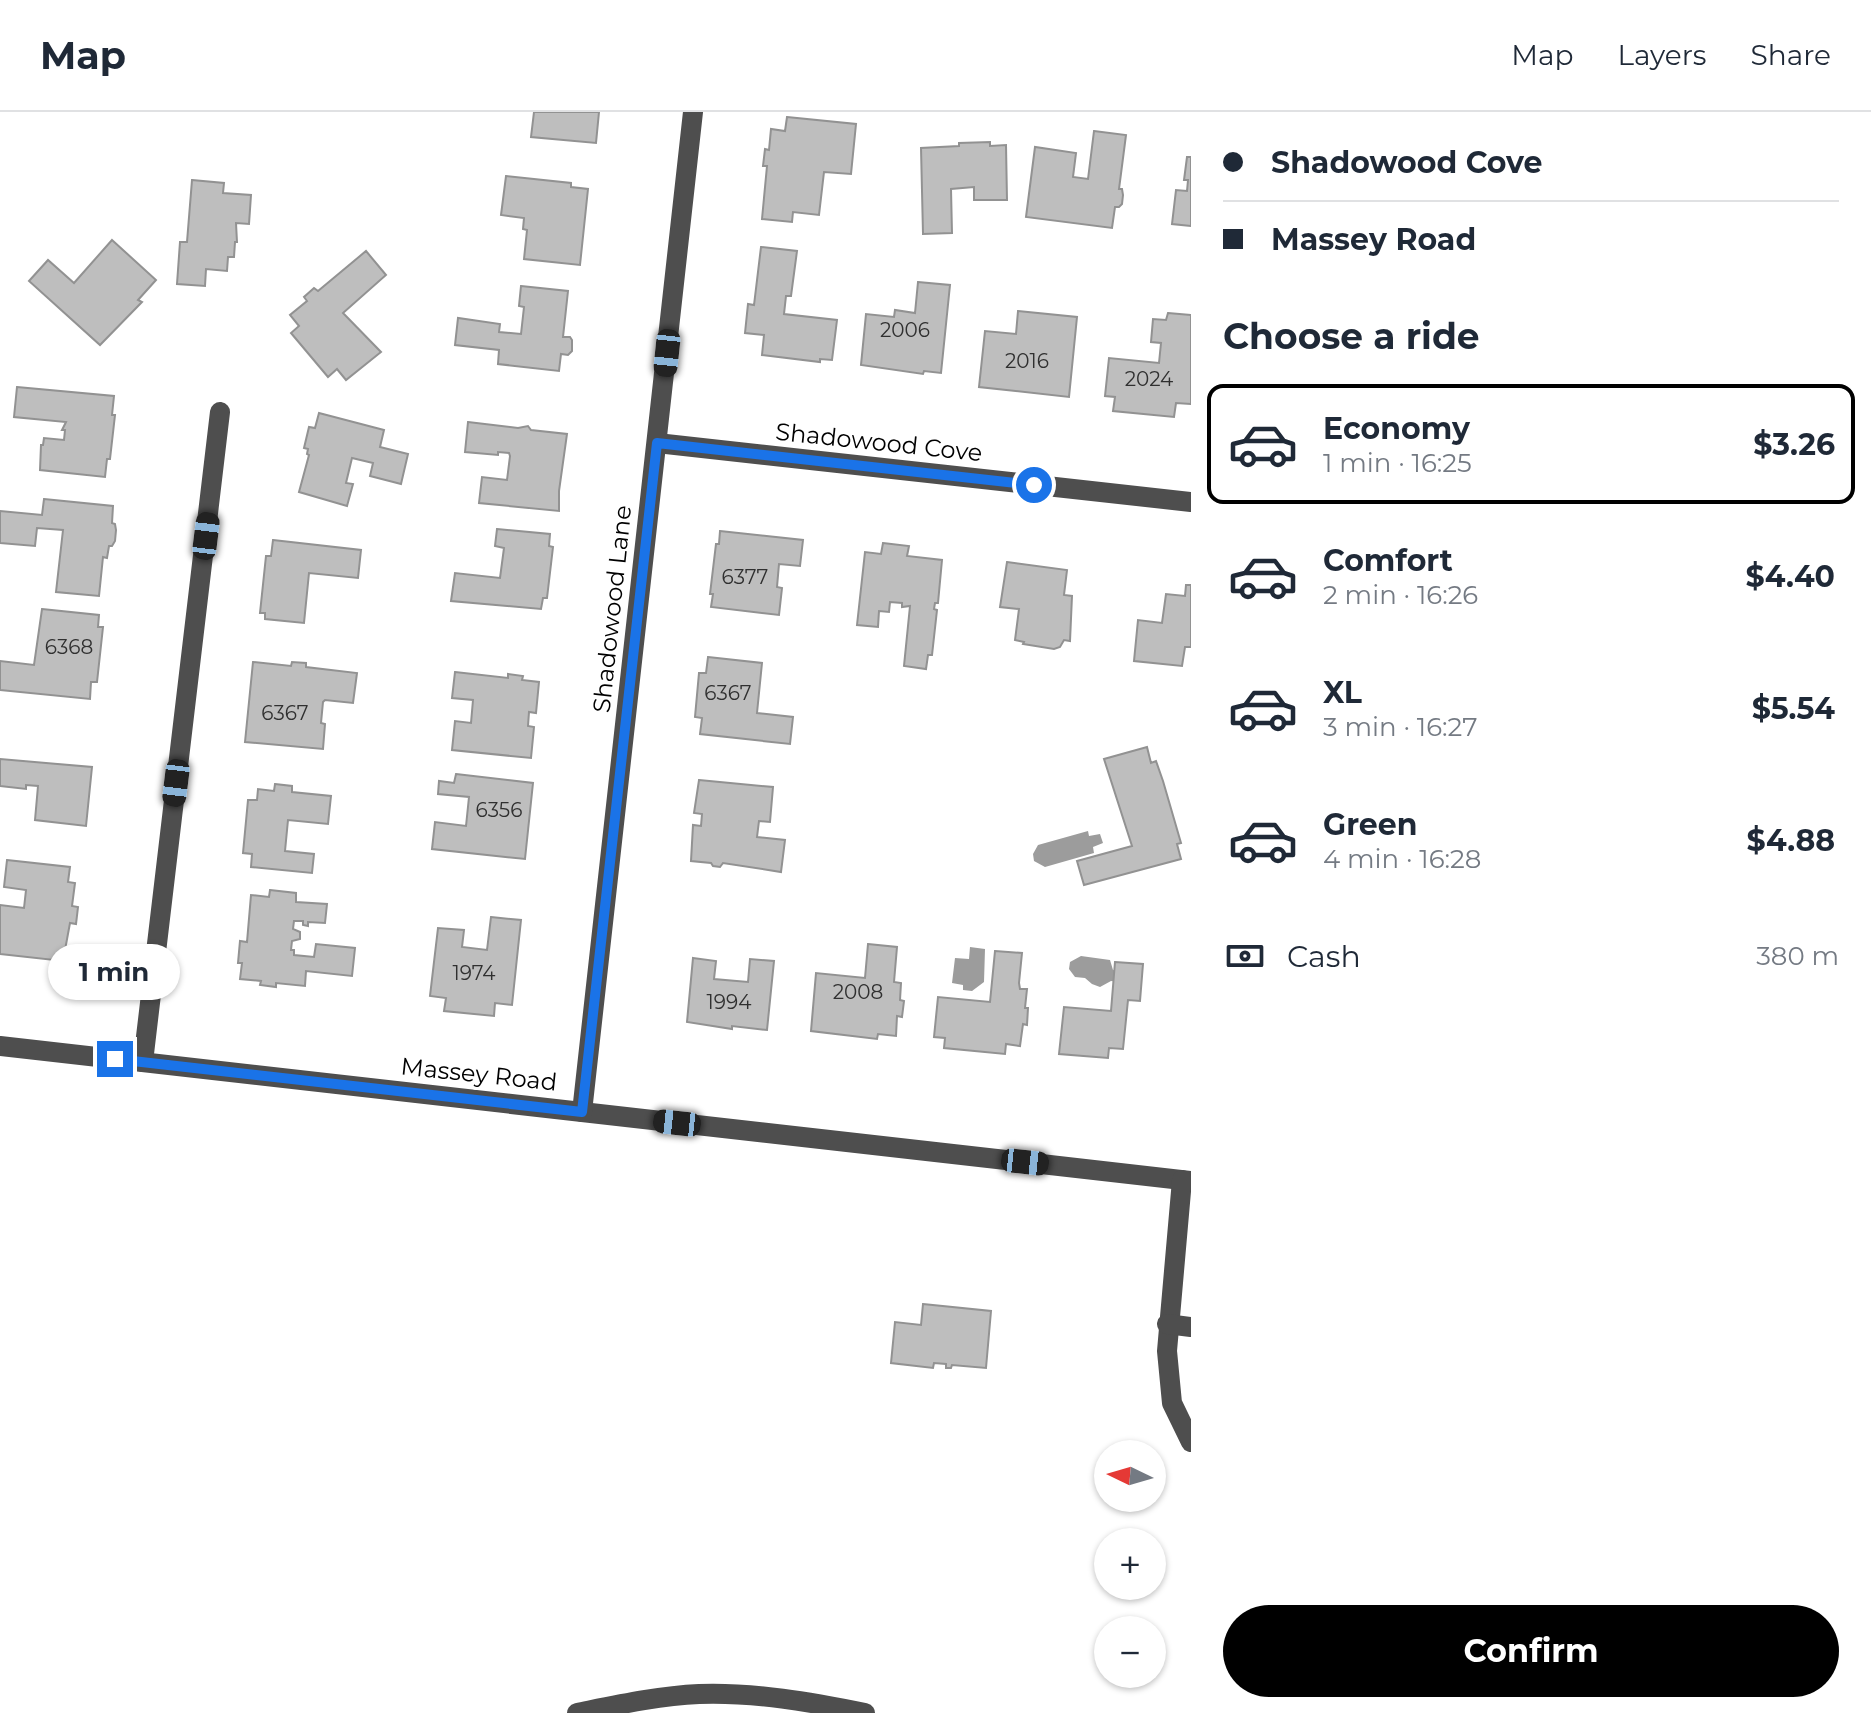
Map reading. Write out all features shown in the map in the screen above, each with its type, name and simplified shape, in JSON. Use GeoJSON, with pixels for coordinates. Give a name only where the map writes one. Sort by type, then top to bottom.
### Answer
{"type":"FeatureCollection","features":[{"type":"Feature","properties":{"kind":"street","name":"Shadowood Lane"},"geometry":{"type":"LineString","coordinates":[[582,1112],[693,112]]}},
{"type":"Feature","properties":{"kind":"street"},"geometry":{"type":"LineString","coordinates":[[143,1062],[220,412]]}},
{"type":"Feature","properties":{"kind":"street","name":"Shadowood Cove"},"geometry":{"type":"LineString","coordinates":[[657,443],[1191,502]]}},
{"type":"Feature","properties":{"kind":"street","name":"Massey Road"},"geometry":{"type":"LineString","coordinates":[[0,1046],[1186,1180]]}},
{"type":"Feature","properties":{"kind":"street"},"geometry":{"type":"LineString","coordinates":[[1186,1180],[1167,1324],[1170,1391],[1176,1412],[1191,1442]]}},
{"type":"Feature","properties":{"kind":"street"},"geometry":{"type":"LineString","coordinates":[[1167,1324],[1191,1327]]}},
{"type":"Feature","properties":{"kind":"street"},"geometry":{"type":"LineString","coordinates":[[577,1713],[686,1704],[716,1694],[794,1701],[865,1713]]}},
{"type":"Feature","properties":{"kind":"shaded area"},"geometry":{"type":"Polygon","coordinates":[[[1088,831],[1089,836],[1100,834],[1103,843],[1093,847],[1094,853],[1045,867],[1034,861],[1033,854],[1038,845],[1088,831]]]}},
{"type":"Feature","properties":{"kind":"shaded area"},"geometry":{"type":"Polygon","coordinates":[[[970,947],[985,949],[984,982],[972,991],[963,990],[963,985],[952,983],[955,958],[969,959],[970,947]]]}},
{"type":"Feature","properties":{"kind":"shaded area"},"geometry":{"type":"Polygon","coordinates":[[[1081,956],[1110,960],[1113,970],[1121,971],[1119,982],[1111,981],[1100,987],[1085,978],[1075,977],[1069,969],[1070,962],[1081,956]]]}},
{"type":"Feature","properties":{"kind":"building"},"geometry":{"type":"Polygon","coordinates":[[[534,112],[599,112],[596,143],[531,137],[534,112]]]}},
{"type":"Feature","properties":{"kind":"building"},"geometry":{"type":"Polygon","coordinates":[[[787,117],[856,124],[851,174],[824,172],[819,215],[793,212],[792,222],[762,219],[767,166],[763,166],[765,149],[769,150],[771,129],[785,131],[787,117]]]}},
{"type":"Feature","properties":{"kind":"building"},"geometry":{"type":"Polygon","coordinates":[[[1094,131],[1126,135],[1119,189],[1122,189],[1122,204],[1115,207],[1112,228],[1026,217],[1035,147],[1076,153],[1073,177],[1088,179],[1094,131]]]}},
{"type":"Feature","properties":{"kind":"building"},"geometry":{"type":"Polygon","coordinates":[[[990,142],[990,146],[1006,145],[1007,200],[974,200],[974,187],[951,189],[952,233],[923,234],[921,148],[990,142]]]}},
{"type":"Feature","properties":{"kind":"building"},"geometry":{"type":"Polygon","coordinates":[[[1187,157],[1191,157],[1191,226],[1172,224],[1176,190],[1187,191],[1188,180],[1184,180],[1187,157]]]}},
{"type":"Feature","properties":{"kind":"building"},"geometry":{"type":"Polygon","coordinates":[[[506,176],[571,183],[571,187],[588,189],[580,265],[524,259],[527,230],[523,229],[524,218],[501,215],[506,176]]]}},
{"type":"Feature","properties":{"kind":"building"},"geometry":{"type":"Polygon","coordinates":[[[192,180],[224,183],[223,193],[251,195],[249,224],[236,223],[237,242],[234,257],[228,257],[227,271],[206,269],[205,286],[177,284],[180,242],[187,242],[192,180]]]}},
{"type":"Feature","properties":{"kind":"building"},"geometry":{"type":"Polygon","coordinates":[[[112,240],[156,280],[138,300],[142,302],[100,345],[29,281],[48,260],[74,283],[112,240]]]}},
{"type":"Feature","properties":{"kind":"building"},"geometry":{"type":"Polygon","coordinates":[[[761,247],[797,251],[791,296],[786,296],[784,314],[837,320],[832,360],[820,359],[820,362],[762,355],[764,335],[745,333],[748,304],[754,305],[761,247]]]}},
{"type":"Feature","properties":{"kind":"building"},"geometry":{"type":"Polygon","coordinates":[[[366,251],[386,275],[343,313],[381,352],[346,380],[337,369],[328,377],[291,333],[299,326],[290,315],[307,301],[304,297],[314,288],[318,291],[366,251]]]}},
{"type":"Feature","properties":{"kind":"building"},"geometry":{"type":"Polygon","coordinates":[[[918,282],[950,285],[941,373],[924,371],[923,374],[861,365],[866,314],[894,317],[895,310],[915,313],[918,282]]]}},
{"type":"Feature","properties":{"kind":"building"},"geometry":{"type":"Polygon","coordinates":[[[521,286],[568,291],[563,337],[572,340],[572,351],[568,355],[561,354],[559,371],[498,364],[499,350],[455,345],[458,318],[500,324],[499,332],[521,334],[524,307],[519,306],[521,286]]]}},
{"type":"Feature","properties":{"kind":"building"},"geometry":{"type":"Polygon","coordinates":[[[1018,311],[1077,317],[1069,397],[979,387],[985,331],[1016,334],[1018,311]]]}},
{"type":"Feature","properties":{"kind":"building"},"geometry":{"type":"Polygon","coordinates":[[[1168,313],[1191,315],[1191,404],[1176,403],[1174,417],[1113,411],[1115,397],[1105,396],[1109,358],[1159,363],[1161,343],[1151,342],[1153,319],[1166,320],[1168,313]]]}},
{"type":"Feature","properties":{"kind":"building"},"geometry":{"type":"Polygon","coordinates":[[[17,387],[114,396],[112,415],[115,415],[105,477],[40,470],[44,438],[64,440],[65,430],[62,430],[66,422],[14,417],[17,387]]]}},
{"type":"Feature","properties":{"kind":"building"},"geometry":{"type":"Polygon","coordinates":[[[319,413],[384,430],[380,447],[408,454],[401,484],[370,476],[373,463],[352,458],[346,483],[353,484],[347,506],[299,492],[309,455],[308,449],[304,448],[309,427],[315,428],[319,413]]]}},
{"type":"Feature","properties":{"kind":"building"},"geometry":{"type":"Polygon","coordinates":[[[468,422],[518,428],[528,426],[531,430],[567,434],[559,511],[479,503],[482,477],[507,480],[510,456],[509,453],[498,452],[498,455],[465,452],[468,422]]]}},
{"type":"Feature","properties":{"kind":"building"},"geometry":{"type":"Polygon","coordinates":[[[44,499],[113,506],[115,541],[109,546],[107,558],[103,557],[99,596],[56,592],[63,530],[37,528],[35,546],[0,543],[0,511],[42,515],[44,499]]]}},
{"type":"Feature","properties":{"kind":"building"},"geometry":{"type":"Polygon","coordinates":[[[497,529],[550,534],[549,546],[553,547],[547,598],[543,598],[541,609],[451,601],[455,573],[500,578],[504,548],[495,546],[497,529]]]}},
{"type":"Feature","properties":{"kind":"building"},"geometry":{"type":"Polygon","coordinates":[[[720,531],[803,540],[800,566],[779,564],[777,587],[782,588],[779,615],[711,607],[713,594],[710,594],[720,531]]]}},
{"type":"Feature","properties":{"kind":"building"},"geometry":{"type":"Polygon","coordinates":[[[273,540],[361,550],[358,578],[309,573],[304,623],[265,619],[265,613],[260,613],[266,556],[271,556],[273,540]]]}},
{"type":"Feature","properties":{"kind":"building"},"geometry":{"type":"Polygon","coordinates":[[[883,543],[909,546],[907,556],[942,560],[938,603],[935,603],[934,609],[937,610],[932,655],[928,655],[926,669],[904,666],[910,606],[902,607],[902,603],[890,602],[889,612],[879,611],[878,627],[857,625],[865,552],[881,554],[883,543]]]}},
{"type":"Feature","properties":{"kind":"building"},"geometry":{"type":"Polygon","coordinates":[[[1007,562],[1067,570],[1064,595],[1072,596],[1070,641],[1064,640],[1060,647],[1054,649],[1015,640],[1019,609],[1000,607],[1007,562]]]}},
{"type":"Feature","properties":{"kind":"building"},"geometry":{"type":"Polygon","coordinates":[[[1186,585],[1191,585],[1191,647],[1185,647],[1182,666],[1134,661],[1138,620],[1162,623],[1166,594],[1185,596],[1186,585]]]}},
{"type":"Feature","properties":{"kind":"building"},"geometry":{"type":"Polygon","coordinates":[[[42,609],[99,615],[98,627],[103,627],[97,682],[91,682],[90,699],[0,690],[0,661],[34,665],[42,609]]]}},
{"type":"Feature","properties":{"kind":"building"},"geometry":{"type":"Polygon","coordinates":[[[708,657],[762,663],[757,713],[793,717],[790,744],[700,734],[702,718],[695,717],[699,673],[706,673],[708,657]]]}},
{"type":"Feature","properties":{"kind":"building"},"geometry":{"type":"Polygon","coordinates":[[[253,662],[291,666],[292,662],[306,663],[306,667],[357,673],[353,703],[323,702],[323,749],[245,742],[253,662]]]}},
{"type":"Feature","properties":{"kind":"building"},"geometry":{"type":"Polygon","coordinates":[[[455,672],[508,678],[508,674],[539,682],[536,713],[529,712],[528,726],[534,727],[531,758],[452,750],[455,721],[471,723],[473,700],[452,698],[455,672]]]}},
{"type":"Feature","properties":{"kind":"building"},"geometry":{"type":"Polygon","coordinates":[[[1147,747],[1151,763],[1156,761],[1163,781],[1181,843],[1177,844],[1181,859],[1084,885],[1077,861],[1132,846],[1104,759],[1147,747]]]}},
{"type":"Feature","properties":{"kind":"building"},"geometry":{"type":"Polygon","coordinates":[[[0,759],[92,767],[86,826],[35,820],[38,786],[26,785],[26,789],[0,786],[0,759]]]}},
{"type":"Feature","properties":{"kind":"building"},"geometry":{"type":"Polygon","coordinates":[[[456,774],[533,783],[525,859],[432,849],[435,822],[466,826],[469,797],[438,794],[439,781],[454,783],[456,774]]]}},
{"type":"Feature","properties":{"kind":"building"},"geometry":{"type":"Polygon","coordinates":[[[699,780],[773,787],[770,822],[759,821],[757,837],[785,840],[781,872],[723,863],[720,867],[691,861],[693,825],[701,826],[702,814],[694,813],[699,780]]]}},
{"type":"Feature","properties":{"kind":"building"},"geometry":{"type":"Polygon","coordinates":[[[275,784],[292,786],[292,792],[331,796],[328,824],[288,820],[285,851],[314,854],[312,873],[251,867],[252,854],[243,853],[248,800],[257,800],[258,789],[274,791],[275,784]]]}},
{"type":"Feature","properties":{"kind":"building"},"geometry":{"type":"Polygon","coordinates":[[[7,860],[70,867],[68,882],[75,883],[72,906],[78,907],[76,924],[70,923],[63,961],[0,954],[0,905],[24,908],[26,890],[4,887],[7,860]]]}},
{"type":"Feature","properties":{"kind":"building"},"geometry":{"type":"Polygon","coordinates":[[[270,890],[296,893],[296,902],[327,904],[325,923],[308,922],[308,926],[303,925],[303,921],[294,921],[293,929],[300,932],[300,939],[292,941],[291,950],[294,950],[294,955],[314,957],[316,944],[355,948],[352,976],[306,971],[305,986],[276,983],[276,987],[260,985],[261,981],[240,979],[240,941],[247,942],[251,895],[269,897],[270,890]]]}},
{"type":"Feature","properties":{"kind":"building"},"geometry":{"type":"Polygon","coordinates":[[[491,917],[521,920],[512,1005],[495,1003],[494,1016],[444,1011],[446,998],[430,996],[438,928],[464,930],[462,947],[487,950],[491,917]]]}},
{"type":"Feature","properties":{"kind":"building"},"geometry":{"type":"Polygon","coordinates":[[[868,944],[897,947],[894,982],[901,983],[900,1000],[904,1001],[902,1017],[897,1016],[896,1036],[878,1034],[877,1039],[811,1031],[816,973],[865,978],[868,944]]]}},
{"type":"Feature","properties":{"kind":"building"},"geometry":{"type":"Polygon","coordinates":[[[995,951],[1022,953],[1019,983],[1020,989],[1027,989],[1025,1008],[1028,1008],[1027,1025],[1023,1024],[1020,1046],[1006,1044],[1005,1054],[944,1048],[945,1038],[934,1037],[938,997],[990,1002],[995,951]]]}},
{"type":"Feature","properties":{"kind":"building"},"geometry":{"type":"Polygon","coordinates":[[[693,958],[716,961],[714,979],[748,982],[750,959],[774,961],[767,1030],[732,1026],[732,1029],[687,1022],[693,958]]]}},
{"type":"Feature","properties":{"kind":"building"},"geometry":{"type":"Polygon","coordinates":[[[1115,962],[1143,964],[1140,1001],[1128,1000],[1123,1049],[1109,1048],[1108,1058],[1059,1054],[1064,1007],[1111,1011],[1115,962]]]}},
{"type":"Feature","properties":{"kind":"building"},"geometry":{"type":"Polygon","coordinates":[[[923,1304],[991,1311],[986,1368],[952,1365],[946,1368],[946,1364],[934,1363],[933,1368],[891,1363],[895,1322],[921,1325],[923,1304]]]}},
{"type":"Feature","properties":{"kind":"route"},"geometry":{"type":"LineString","coordinates":[[115,1059],[582,1112],[657,443],[1034,485]]}}]}
